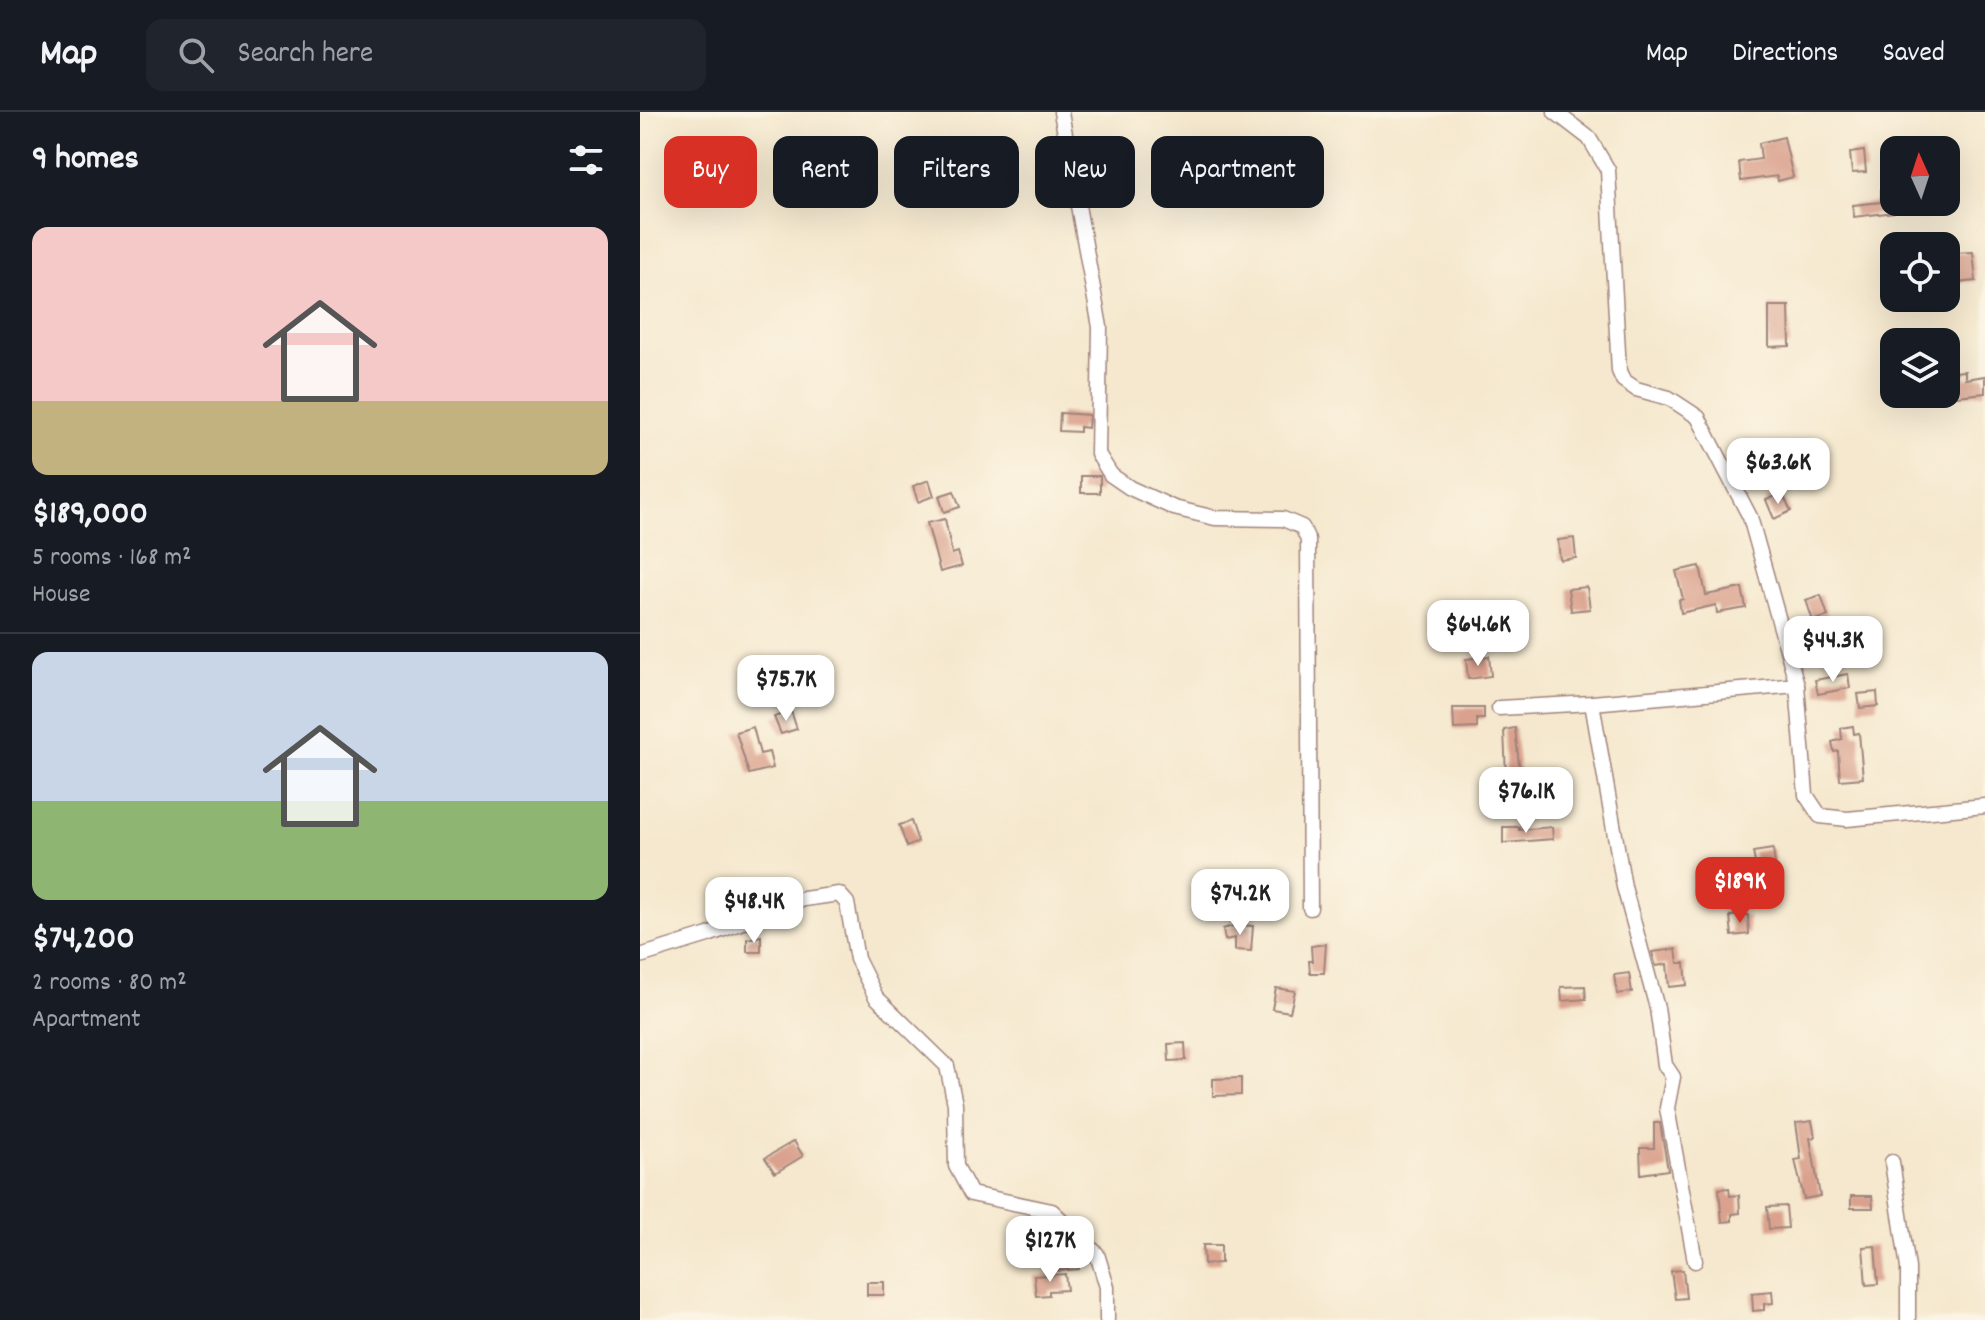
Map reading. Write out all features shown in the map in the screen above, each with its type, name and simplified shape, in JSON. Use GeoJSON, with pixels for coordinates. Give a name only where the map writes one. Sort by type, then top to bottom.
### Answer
{"type":"FeatureCollection","features":[{"type":"Feature","properties":{"kind":"street"},"geometry":{"type":"LineString","coordinates":[[1061,112],[1100,327],[1098,454],[1111,475],[1130,488],[1174,508],[1215,518],[1283,519],[1302,527],[1308,540],[1310,908]]}},
{"type":"Feature","properties":{"kind":"street"},"geometry":{"type":"LineString","coordinates":[[1555,112],[1589,138],[1608,170],[1619,371],[1623,380],[1636,389],[1669,398],[1698,417],[1750,517],[1797,685],[1806,795],[1820,816],[1847,819],[1985,806]]}},
{"type":"Feature","properties":{"kind":"street"},"geometry":{"type":"LineString","coordinates":[[1499,708],[1797,685]]}},
{"type":"Feature","properties":{"kind":"street"},"geometry":{"type":"LineString","coordinates":[[1592,703],[1624,887],[1657,1008],[1665,1065],[1673,1077],[1667,1108],[1695,1261]]}},
{"type":"Feature","properties":{"kind":"street"},"geometry":{"type":"LineString","coordinates":[[640,956],[708,935],[804,899],[839,894],[847,903],[857,959],[876,997],[947,1066],[955,1104],[956,1166],[971,1194],[1052,1211],[1097,1254],[1107,1287],[1107,1320]]}},
{"type":"Feature","properties":{"kind":"street"},"geometry":{"type":"LineString","coordinates":[[1892,1162],[1908,1268],[1908,1320]]}},
{"type":"Feature","properties":{"kind":"building"},"geometry":{"type":"Polygon","coordinates":[[[1784,137],[1793,177],[1778,181],[1777,176],[1741,181],[1739,162],[1761,159],[1759,143],[1784,137]]]}},
{"type":"Feature","properties":{"kind":"building"},"geometry":{"type":"Polygon","coordinates":[[[1864,151],[1866,172],[1852,173],[1850,153],[1864,151]]]}},
{"type":"Feature","properties":{"kind":"building"},"geometry":{"type":"Polygon","coordinates":[[[1880,202],[1880,214],[1854,217],[1853,205],[1880,202]]]}},
{"type":"Feature","properties":{"kind":"building"},"geometry":{"type":"Polygon","coordinates":[[[1973,252],[1976,281],[1960,283],[1960,253],[1973,252]]]}},
{"type":"Feature","properties":{"kind":"building"},"geometry":{"type":"Polygon","coordinates":[[[1769,306],[1789,306],[1790,346],[1769,347],[1769,306]]]}},
{"type":"Feature","properties":{"kind":"building"},"geometry":{"type":"Polygon","coordinates":[[[1960,371],[1965,371],[1965,379],[1985,376],[1985,393],[1960,396],[1960,371]]]}},
{"type":"Feature","properties":{"kind":"building"},"geometry":{"type":"Polygon","coordinates":[[[1060,413],[1089,415],[1088,428],[1080,427],[1080,432],[1059,431],[1060,413]]]}},
{"type":"Feature","properties":{"kind":"building"},"geometry":{"type":"Polygon","coordinates":[[[1081,476],[1100,476],[1100,493],[1081,493],[1081,476]]]}},
{"type":"Feature","properties":{"kind":"building"},"geometry":{"type":"Polygon","coordinates":[[[929,480],[934,496],[918,502],[913,486],[929,480]]]}},
{"type":"Feature","properties":{"kind":"building"},"geometry":{"type":"Polygon","coordinates":[[[954,491],[960,507],[944,512],[939,496],[954,491]]]}},
{"type":"Feature","properties":{"kind":"building"},"geometry":{"type":"Polygon","coordinates":[[[1782,493],[1791,511],[1774,519],[1766,500],[1782,493]]]}},
{"type":"Feature","properties":{"kind":"building"},"geometry":{"type":"Polygon","coordinates":[[[945,519],[952,554],[958,552],[962,566],[940,572],[927,523],[945,519]]]}},
{"type":"Feature","properties":{"kind":"building"},"geometry":{"type":"Polygon","coordinates":[[[1574,538],[1576,558],[1560,560],[1558,540],[1574,538]]]}},
{"type":"Feature","properties":{"kind":"building"},"geometry":{"type":"Polygon","coordinates":[[[1700,566],[1706,595],[1742,588],[1746,608],[1717,613],[1716,605],[1681,613],[1679,600],[1683,599],[1676,571],[1700,566]]]}},
{"type":"Feature","properties":{"kind":"building"},"geometry":{"type":"Polygon","coordinates":[[[1587,587],[1590,609],[1571,611],[1568,589],[1587,587]]]}},
{"type":"Feature","properties":{"kind":"building"},"geometry":{"type":"Polygon","coordinates":[[[1821,595],[1828,616],[1813,621],[1806,600],[1821,595]]]}},
{"type":"Feature","properties":{"kind":"building"},"geometry":{"type":"Polygon","coordinates":[[[1489,656],[1491,676],[1468,679],[1466,659],[1489,656]]]}},
{"type":"Feature","properties":{"kind":"building"},"geometry":{"type":"Polygon","coordinates":[[[1848,674],[1850,688],[1818,694],[1815,680],[1848,674]]]}},
{"type":"Feature","properties":{"kind":"building"},"geometry":{"type":"Polygon","coordinates":[[[1877,692],[1878,706],[1860,708],[1858,694],[1877,692]]]}},
{"type":"Feature","properties":{"kind":"building"},"geometry":{"type":"Polygon","coordinates":[[[1453,708],[1484,708],[1484,719],[1477,719],[1477,728],[1454,729],[1453,708]]]}},
{"type":"Feature","properties":{"kind":"building"},"geometry":{"type":"Polygon","coordinates":[[[791,711],[797,729],[781,734],[774,717],[791,711]]]}},
{"type":"Feature","properties":{"kind":"building"},"geometry":{"type":"Polygon","coordinates":[[[1853,726],[1854,734],[1859,733],[1863,778],[1840,780],[1838,751],[1834,752],[1832,742],[1842,739],[1841,728],[1853,726]]]}},
{"type":"Feature","properties":{"kind":"building"},"geometry":{"type":"Polygon","coordinates":[[[753,727],[760,754],[769,752],[773,768],[749,774],[736,732],[753,727]]]}},
{"type":"Feature","properties":{"kind":"building"},"geometry":{"type":"Polygon","coordinates":[[[1515,728],[1520,774],[1506,775],[1504,730],[1515,728]]]}},
{"type":"Feature","properties":{"kind":"building"},"geometry":{"type":"Polygon","coordinates":[[[911,821],[918,842],[907,847],[899,825],[911,821]]]}},
{"type":"Feature","properties":{"kind":"building"},"geometry":{"type":"Polygon","coordinates":[[[1503,827],[1519,827],[1519,830],[1552,827],[1553,839],[1503,843],[1503,827]]]}},
{"type":"Feature","properties":{"kind":"building"},"geometry":{"type":"Polygon","coordinates":[[[1773,849],[1775,865],[1756,868],[1753,852],[1773,849]]]}},
{"type":"Feature","properties":{"kind":"building"},"geometry":{"type":"Polygon","coordinates":[[[1748,915],[1749,934],[1732,936],[1730,916],[1748,915]]]}},
{"type":"Feature","properties":{"kind":"building"},"geometry":{"type":"Polygon","coordinates":[[[1236,925],[1253,926],[1251,951],[1235,950],[1235,938],[1225,940],[1223,929],[1236,925]]]}},
{"type":"Feature","properties":{"kind":"building"},"geometry":{"type":"Polygon","coordinates":[[[761,936],[761,952],[747,952],[747,939],[761,936]]]}},
{"type":"Feature","properties":{"kind":"building"},"geometry":{"type":"Polygon","coordinates":[[[1326,944],[1324,973],[1310,973],[1311,946],[1326,944]]]}},
{"type":"Feature","properties":{"kind":"building"},"geometry":{"type":"Polygon","coordinates":[[[1676,949],[1678,963],[1685,963],[1687,985],[1669,987],[1667,964],[1656,966],[1652,952],[1676,949]]]}},
{"type":"Feature","properties":{"kind":"building"},"geometry":{"type":"Polygon","coordinates":[[[1629,973],[1632,992],[1617,994],[1614,975],[1629,973]]]}},
{"type":"Feature","properties":{"kind":"building"},"geometry":{"type":"Polygon","coordinates":[[[1585,986],[1586,999],[1562,1001],[1561,987],[1585,986]]]}},
{"type":"Feature","properties":{"kind":"building"},"geometry":{"type":"Polygon","coordinates":[[[1276,988],[1295,991],[1290,1012],[1272,1009],[1276,988]]]}},
{"type":"Feature","properties":{"kind":"building"},"geometry":{"type":"Polygon","coordinates":[[[1185,1043],[1186,1060],[1169,1061],[1168,1044],[1185,1043]]]}},
{"type":"Feature","properties":{"kind":"building"},"geometry":{"type":"Polygon","coordinates":[[[1241,1078],[1241,1095],[1213,1096],[1213,1079],[1241,1078]]]}},
{"type":"Feature","properties":{"kind":"building"},"geometry":{"type":"Polygon","coordinates":[[[1812,1121],[1815,1137],[1810,1138],[1820,1196],[1804,1199],[1795,1160],[1801,1159],[1796,1123],[1812,1121]]]}},
{"type":"Feature","properties":{"kind":"building"},"geometry":{"type":"Polygon","coordinates":[[[1654,1123],[1660,1123],[1668,1170],[1641,1174],[1640,1148],[1654,1148],[1654,1123]]]}},
{"type":"Feature","properties":{"kind":"building"},"geometry":{"type":"Polygon","coordinates":[[[794,1141],[803,1156],[775,1173],[765,1158],[794,1141]]]}},
{"type":"Feature","properties":{"kind":"building"},"geometry":{"type":"Polygon","coordinates":[[[1729,1188],[1730,1196],[1739,1195],[1740,1213],[1732,1214],[1732,1221],[1722,1222],[1719,1189],[1729,1188]]]}},
{"type":"Feature","properties":{"kind":"building"},"geometry":{"type":"Polygon","coordinates":[[[1851,1196],[1872,1196],[1873,1208],[1851,1208],[1851,1196]]]}},
{"type":"Feature","properties":{"kind":"building"},"geometry":{"type":"Polygon","coordinates":[[[1786,1206],[1788,1228],[1769,1229],[1767,1207],[1786,1206]]]}},
{"type":"Feature","properties":{"kind":"building"},"geometry":{"type":"Polygon","coordinates":[[[1203,1245],[1221,1245],[1221,1263],[1204,1264],[1203,1245]]]}},
{"type":"Feature","properties":{"kind":"building"},"geometry":{"type":"Polygon","coordinates":[[[1875,1246],[1878,1284],[1866,1285],[1863,1247],[1875,1246]]]}},
{"type":"Feature","properties":{"kind":"building"},"geometry":{"type":"Polygon","coordinates":[[[1077,1248],[1079,1269],[1056,1271],[1055,1250],[1077,1248]]]}},
{"type":"Feature","properties":{"kind":"building"},"geometry":{"type":"Polygon","coordinates":[[[1683,1270],[1686,1298],[1675,1299],[1671,1271],[1683,1270]]]}},
{"type":"Feature","properties":{"kind":"building"},"geometry":{"type":"Polygon","coordinates":[[[1065,1274],[1067,1290],[1049,1291],[1049,1295],[1036,1296],[1034,1276],[1065,1274]]]}},
{"type":"Feature","properties":{"kind":"building"},"geometry":{"type":"Polygon","coordinates":[[[867,1282],[884,1282],[884,1295],[867,1295],[867,1282]]]}},
{"type":"Feature","properties":{"kind":"building"},"geometry":{"type":"Polygon","coordinates":[[[1772,1291],[1773,1303],[1764,1304],[1764,1310],[1753,1311],[1752,1293],[1772,1291]]]}}]}
